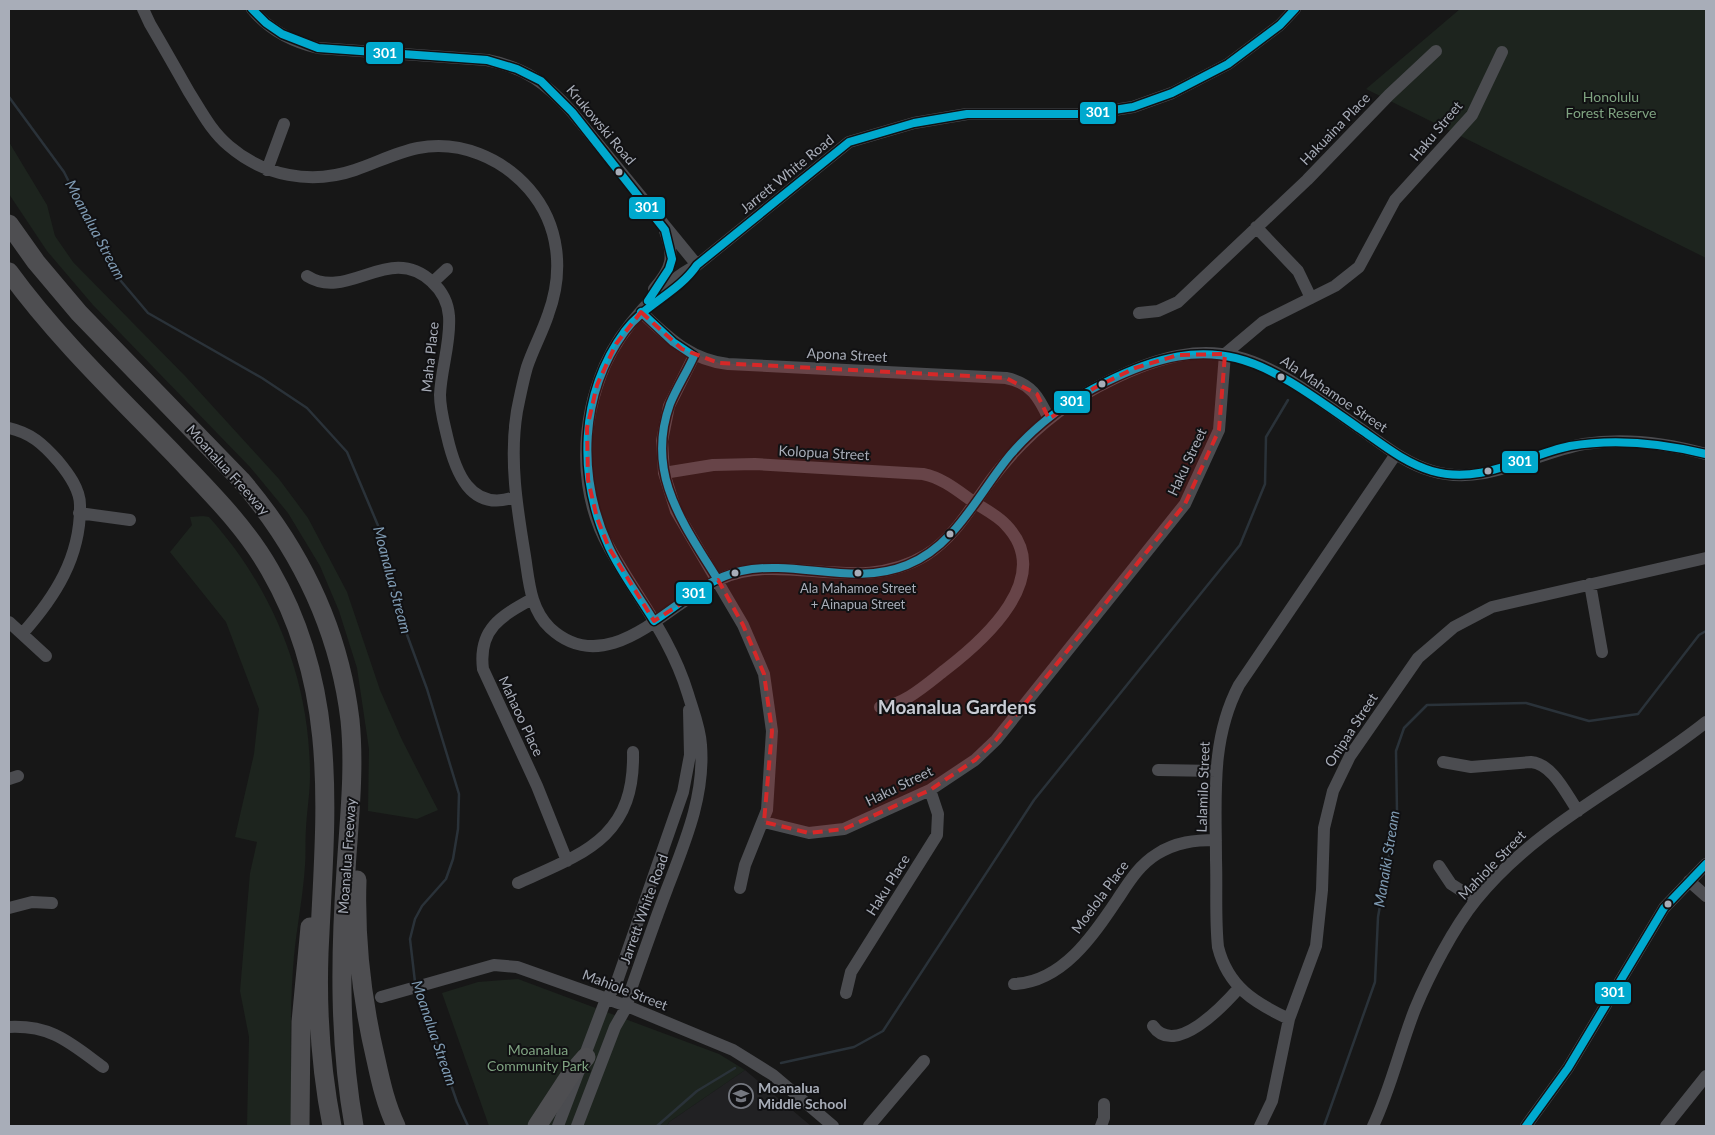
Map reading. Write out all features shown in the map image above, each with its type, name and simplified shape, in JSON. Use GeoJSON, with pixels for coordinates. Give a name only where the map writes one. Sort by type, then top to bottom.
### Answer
{"type":"FeatureCollection","features":[{"type":"Feature","properties":{"kind":"highway","name":"Moanalua Freeway"},"geometry":{"type":"LineString","coordinates":[[9,224],[57,288],[241,480],[282,532],[307,577],[327,623],[341,672],[352,741],[352,790],[346,871],[342,988],[345,1054],[354,1126]]}},
{"type":"Feature","properties":{"kind":"highway","name":"Moanalua Freeway"},"geometry":{"type":"LineString","coordinates":[[9,272],[32,304],[225,508],[270,569],[291,612],[313,674],[322,723],[325,774],[319,988],[322,1055],[332,1126]]}},
{"type":"Feature","properties":{"kind":"highway"},"geometry":{"type":"LineString","coordinates":[[9,276],[32,304]]}},
{"type":"Feature","properties":{"kind":"highway"},"geometry":{"type":"LineString","coordinates":[[352,741],[358,864],[359,941],[371,1077],[381,1126]]}},
{"type":"Feature","properties":{"kind":"highway"},"geometry":{"type":"LineString","coordinates":[[300,1126],[302,995],[325,774]]}},
{"type":"Feature","properties":{"kind":"highway"},"geometry":{"type":"LineString","coordinates":[[366,1019],[388,1107],[396,1126]]}},
{"type":"Feature","properties":{"kind":"highway"},"geometry":{"type":"LineString","coordinates":[[537,1126],[571,1074],[586,1057]]}},
{"type":"Feature","properties":{"kind":"street","name":"Ala Mahamoe Street"},"geometry":{"type":"LineString","coordinates":[[143,9],[209,125],[232,148],[267,170],[303,177],[327,176],[352,171],[418,148],[437,146],[460,149],[485,156],[506,167],[524,183],[539,201],[553,233],[559,266],[550,312],[528,365],[516,415],[515,498],[532,600],[541,617],[554,632],[572,642],[589,646],[608,645],[624,640],[718,580],[754,569],[861,574],[899,568],[921,558],[939,546],[955,531],[1013,453],[1049,419],[1099,386],[1136,368],[1178,354],[1212,352],[1253,360],[1286,377],[1396,454],[1433,471],[1467,475],[1498,471],[1546,452],[1604,441],[1643,441],[1706,454]]}},
{"type":"Feature","properties":{"kind":"street","name":"Krukowski Road"},"geometry":{"type":"LineString","coordinates":[[252,9],[266,24],[280,34],[293,41],[318,48],[486,60],[504,64],[530,74],[554,91],[697,265]]}},
{"type":"Feature","properties":{"kind":"street","name":"Jarrett White Road"},"geometry":{"type":"LineString","coordinates":[[577,1126],[611,1038],[627,1006],[698,801],[701,779],[701,742],[697,720],[675,656],[609,548],[592,500],[586,460],[587,428],[597,384],[616,344],[643,311],[688,279],[697,265],[848,142],[914,123],[967,114],[1089,114],[1133,106],[1172,93],[1228,64],[1280,25],[1295,9]]}},
{"type":"Feature","properties":{"kind":"street","name":"Hakuaina Place"},"geometry":{"type":"LineString","coordinates":[[1139,313],[1158,311],[1178,302],[1307,180],[1388,95],[1436,51]]}},
{"type":"Feature","properties":{"kind":"street","name":"Haku Street"},"geometry":{"type":"LineString","coordinates":[[764,822],[809,833],[832,832],[851,826],[930,790],[975,760],[996,740],[1185,504],[1219,430],[1226,354],[1263,322],[1335,286],[1359,268],[1395,200],[1472,114],[1502,52]]}},
{"type":"Feature","properties":{"kind":"street"},"geometry":{"type":"LineString","coordinates":[[267,170],[284,124]]}},
{"type":"Feature","properties":{"kind":"street"},"geometry":{"type":"LineString","coordinates":[[643,311],[654,290],[670,268],[672,259],[668,240],[659,220]]}},
{"type":"Feature","properties":{"kind":"street"},"geometry":{"type":"LineString","coordinates":[[1256,227],[1298,271],[1311,298]]}},
{"type":"Feature","properties":{"kind":"street"},"geometry":{"type":"LineString","coordinates":[[307,276],[318,282],[331,284],[396,267],[412,270],[433,282],[446,269]]}},
{"type":"Feature","properties":{"kind":"street","name":"Maha Place"},"geometry":{"type":"LineString","coordinates":[[433,282],[442,294],[449,316],[440,404],[456,471],[471,490],[484,498],[505,501],[515,498]]}},
{"type":"Feature","properties":{"kind":"street","name":"Apona Street"},"geometry":{"type":"LineString","coordinates":[[643,311],[673,342],[694,356],[728,364],[1006,378],[1027,385],[1037,394],[1049,419]]}},
{"type":"Feature","properties":{"kind":"street"},"geometry":{"type":"LineString","coordinates":[[694,356],[669,406],[662,441],[664,473],[676,511],[743,625],[764,674],[772,731],[769,794],[764,822],[748,856],[740,888]]}},
{"type":"Feature","properties":{"kind":"street"},"geometry":{"type":"LineString","coordinates":[[9,428],[24,432],[36,439],[67,472],[77,491],[80,504],[74,546],[61,584],[47,605],[22,634]]}},
{"type":"Feature","properties":{"kind":"street","name":"Lalamilo Street"},"geometry":{"type":"LineString","coordinates":[[1289,1019],[1254,1001],[1239,988],[1228,973],[1218,947],[1216,771],[1220,733],[1228,708],[1240,685],[1396,454]]}},
{"type":"Feature","properties":{"kind":"street","name":"Kolopua Street"},"geometry":{"type":"LineString","coordinates":[[664,473],[713,465],[755,464],[923,474],[942,480],[1000,519],[1016,539],[1022,554],[1022,571],[1016,594],[994,626],[971,650],[902,700],[880,707]]}},
{"type":"Feature","properties":{"kind":"street"},"geometry":{"type":"LineString","coordinates":[[79,513],[130,520]]}},
{"type":"Feature","properties":{"kind":"street","name":"Onipaa Street"},"geometry":{"type":"LineString","coordinates":[[1260,1126],[1272,1101],[1289,1019],[1313,954],[1317,937],[1324,828],[1333,791],[1350,756],[1408,671],[1441,636],[1478,613],[1505,603],[1706,558]]}},
{"type":"Feature","properties":{"kind":"street"},"geometry":{"type":"LineString","coordinates":[[1590,584],[1602,652]]}},
{"type":"Feature","properties":{"kind":"street","name":"Mahaoo Place"},"geometry":{"type":"LineString","coordinates":[[532,600],[507,613],[494,624],[484,646],[483,669],[531,773],[567,861]]}},
{"type":"Feature","properties":{"kind":"street"},"geometry":{"type":"LineString","coordinates":[[9,622],[46,656]]}},
{"type":"Feature","properties":{"kind":"street","name":"Jarrett White Road"},"geometry":{"type":"LineString","coordinates":[[558,1126],[586,1057],[606,999],[614,987],[684,792],[690,755],[688,696]]}},
{"type":"Feature","properties":{"kind":"street","name":"Mahiole Street"},"geometry":{"type":"LineString","coordinates":[[1373,1126],[1389,1088],[1416,1008],[1459,925],[1476,900],[1525,850],[1578,811],[1680,743],[1706,722]]}},
{"type":"Feature","properties":{"kind":"street"},"geometry":{"type":"LineString","coordinates":[[518,882],[592,848],[615,823],[629,792],[633,752]]}},
{"type":"Feature","properties":{"kind":"street"},"geometry":{"type":"LineString","coordinates":[[1444,762],[1471,767],[1531,762],[1540,764],[1548,770],[1578,811]]}},
{"type":"Feature","properties":{"kind":"street"},"geometry":{"type":"LineString","coordinates":[[1158,770],[1216,771]]}},
{"type":"Feature","properties":{"kind":"street","name":"Haku Place"},"geometry":{"type":"LineString","coordinates":[[846,992],[851,972],[937,835],[938,814],[930,790]]}},
{"type":"Feature","properties":{"kind":"street","name":"Moelola Place"},"geometry":{"type":"LineString","coordinates":[[1014,984],[1043,978],[1077,951],[1098,928],[1133,876],[1156,854],[1182,843],[1216,840]]}},
{"type":"Feature","properties":{"kind":"street"},"geometry":{"type":"LineString","coordinates":[[1526,1126],[1568,1068],[1654,923],[1689,881],[1706,864]]}},
{"type":"Feature","properties":{"kind":"street"},"geometry":{"type":"LineString","coordinates":[[1439,866],[1451,884],[1476,900]]}},
{"type":"Feature","properties":{"kind":"street"},"geometry":{"type":"LineString","coordinates":[[1689,881],[1706,896]]}},
{"type":"Feature","properties":{"kind":"street"},"geometry":{"type":"LineString","coordinates":[[9,908],[32,902],[52,903]]}},
{"type":"Feature","properties":{"kind":"street","name":"Mahiole Street"},"geometry":{"type":"LineString","coordinates":[[381,997],[494,965],[517,967],[627,1006],[746,1056],[774,1075],[833,1126]]}},
{"type":"Feature","properties":{"kind":"street"},"geometry":{"type":"LineString","coordinates":[[1153,1026],[1161,1033],[1169,1036],[1192,1030],[1209,1018],[1239,988]]}},
{"type":"Feature","properties":{"kind":"street"},"geometry":{"type":"LineString","coordinates":[[9,1027],[34,1027],[54,1033],[103,1066]]}},
{"type":"Feature","properties":{"kind":"street"},"geometry":{"type":"LineString","coordinates":[[869,1126],[924,1061]]}},
{"type":"Feature","properties":{"kind":"street"},"geometry":{"type":"LineString","coordinates":[[1666,1126],[1706,1076]]}},
{"type":"Feature","properties":{"kind":"street"},"geometry":{"type":"LineString","coordinates":[[1101,1126],[1104,1118],[1104,1104]]}},
{"type":"Feature","properties":{"kind":"highlighted area"},"geometry":{"type":"Polygon","coordinates":[[[641,312],[682,349],[719,363],[1006,378],[1037,394],[1049,419],[1094,388],[1135,368],[1178,355],[1225,354],[1219,430],[1185,504],[996,740],[975,760],[930,790],[844,829],[809,833],[764,822],[772,731],[764,674],[743,625],[718,580],[654,621],[609,548],[597,518],[588,480],[587,428],[597,385],[616,344],[641,312]]]}},
{"type":"Feature","properties":{"kind":"shaded area","name":"Moanalua Middle School"},"geometry":{"type":"Polygon","coordinates":[[[745,1070],[811,1126],[667,1126],[669,1122],[745,1070]]]}},
{"type":"Feature","properties":{"kind":"green space","name":"Honolulu Forest Reserve"},"geometry":{"type":"Polygon","coordinates":[[[1460,9],[1706,9],[1706,258],[1366,89],[1460,9]]]}},
{"type":"Feature","properties":{"kind":"green space"},"geometry":{"type":"Polygon","coordinates":[[[9,142],[47,205],[55,236],[73,262],[186,377],[279,479],[308,518],[347,592],[380,690],[402,740],[438,810],[417,819],[368,811],[369,749],[357,668],[339,611],[320,566],[288,513],[250,467],[93,305],[47,251],[9,194],[9,142]]]}},
{"type":"Feature","properties":{"kind":"green space"},"geometry":{"type":"Polygon","coordinates":[[[190,517],[209,517],[232,545],[252,574],[269,605],[284,637],[295,670],[303,704],[308,739],[310,782],[304,877],[292,977],[292,1126],[247,1126],[249,1037],[240,991],[250,873],[257,842],[235,837],[254,754],[259,709],[226,622],[170,552],[192,525],[190,517]]]}},
{"type":"Feature","properties":{"kind":"green space","name":"Moanalua Community Park"},"geometry":{"type":"Polygon","coordinates":[[[518,979],[719,1054],[745,1070],[669,1122],[667,1126],[489,1126],[442,993],[478,982],[518,979]]]}},
{"type":"Feature","properties":{"kind":"waterway","name":"Moanalua Stream"},"geometry":{"type":"LineString","coordinates":[[9,97],[64,172],[115,274],[148,313],[262,378],[307,408],[347,452],[382,535],[399,613],[427,689],[459,794],[458,829],[453,859],[446,879],[422,906],[415,919],[410,939],[415,982]]}},
{"type":"Feature","properties":{"kind":"waterway"},"geometry":{"type":"LineString","coordinates":[[781,1063],[854,1047],[883,1031],[1034,800],[1240,545],[1265,484],[1266,437],[1288,400]]}},
{"type":"Feature","properties":{"kind":"waterway","name":"Manaiki Stream"},"geometry":{"type":"LineString","coordinates":[[1324,1126],[1375,982],[1378,917],[1397,811],[1396,751],[1404,728],[1427,705],[1526,703],[1589,721],[1638,714],[1699,635],[1706,631]]}},
{"type":"Feature","properties":{"kind":"waterway","name":"Moanalua Stream"},"geometry":{"type":"LineString","coordinates":[[418,990],[457,1102],[468,1126]]}},
{"type":"Feature","properties":{"kind":"waterway"},"geometry":{"type":"LineString","coordinates":[[657,1126],[697,1091],[735,1068]]}},
{"type":"Feature","properties":{"kind":"transit line","name":"301"},"geometry":{"type":"LineString","coordinates":[[252,9],[266,23],[282,34],[318,48],[487,60],[517,69],[541,81],[572,112],[665,230],[672,259],[669,269],[648,301]]}},
{"type":"Feature","properties":{"kind":"transit line","name":"301"},"geometry":{"type":"LineString","coordinates":[[1295,9],[1280,25],[1228,64],[1172,93],[1133,107],[1089,114],[967,114],[914,123],[849,142],[697,265],[681,283],[642,313],[625,331],[610,355],[599,381],[591,409],[588,436],[588,465],[592,493],[609,547],[654,621],[707,585],[729,574],[741,571],[783,568],[866,574],[887,571],[907,565],[924,556],[953,532],[1011,454],[1032,432],[1055,413],[1080,396],[1106,382],[1146,365],[1181,356],[1212,354],[1240,359],[1268,370],[1297,386],[1395,453],[1422,468],[1432,471],[1450,474],[1485,472],[1570,446],[1604,442],[1638,443],[1706,454]]}},
{"type":"Feature","properties":{"kind":"transit line","name":"301"},"geometry":{"type":"LineString","coordinates":[[641,312],[673,342],[694,356],[670,404],[663,429],[662,453],[671,497],[692,538],[718,580]]}},
{"type":"Feature","properties":{"kind":"transit line","name":"301"},"geometry":{"type":"LineString","coordinates":[[1526,1126],[1568,1068],[1664,908],[1706,864]]}},
{"type":"Feature","properties":{"kind":"place","name":"Ala Mahamoe Street + Ainapua Street"},"geometry":{"type":"Point","coordinates":[858,573]}},
{"type":"Feature","properties":{"kind":"place","name":"Moanalua Middle School"},"geometry":{"type":"Point","coordinates":[741,1096]}},
{"type":"Feature","properties":{"kind":"district","name":"Moanalua Gardens"},"geometry":{"type":"Point","coordinates":[957,707]}}]}
